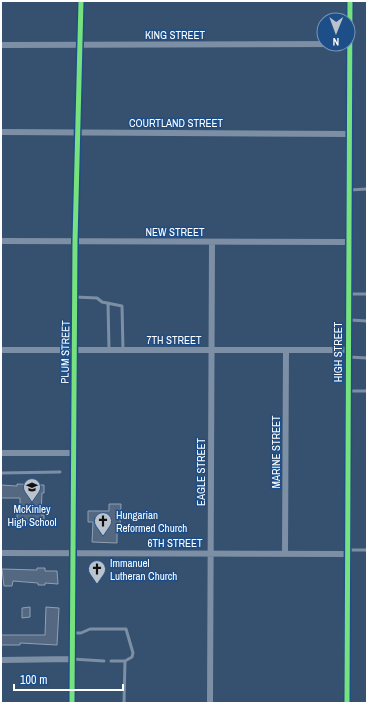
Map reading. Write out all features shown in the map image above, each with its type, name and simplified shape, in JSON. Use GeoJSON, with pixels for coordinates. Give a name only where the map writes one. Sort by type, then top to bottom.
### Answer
{"type":"FeatureCollection","features":[{"type":"Feature","properties":{"kind":"street","name":"PLUM STREET"},"geometry":{"type":"LineString","coordinates":[[72,703],[75,241],[81,1]]}},
{"type":"Feature","properties":{"kind":"street","name":"HIGH STREET"},"geometry":{"type":"LineString","coordinates":[[350,1],[350,12]]}},
{"type":"Feature","properties":{"kind":"street","name":"KING STREET"},"geometry":{"type":"LineString","coordinates":[[1,45],[316,44]]}},
{"type":"Feature","properties":{"kind":"street","name":"HIGH STREET"},"geometry":{"type":"LineString","coordinates":[[347,703],[350,52]]}},
{"type":"Feature","properties":{"kind":"street","name":"COURTLAND STREET"},"geometry":{"type":"LineString","coordinates":[[1,132],[350,134]]}},
{"type":"Feature","properties":{"kind":"street","name":"NEW STREET"},"geometry":{"type":"LineString","coordinates":[[1,241],[349,242]]}},
{"type":"Feature","properties":{"kind":"street","name":"EAGLE STREET"},"geometry":{"type":"LineString","coordinates":[[210,703],[212,242]]}},
{"type":"Feature","properties":{"kind":"street","name":"7TH STREET"},"geometry":{"type":"LineString","coordinates":[[1,350],[286,350],[348,354]]}},
{"type":"Feature","properties":{"kind":"street","name":"MARINE STREET"},"geometry":{"type":"LineString","coordinates":[[285,554],[286,350]]}},
{"type":"Feature","properties":{"kind":"street"},"geometry":{"type":"LineString","coordinates":[[1,453],[73,453]]}},
{"type":"Feature","properties":{"kind":"street","name":"6TH STREET"},"geometry":{"type":"LineString","coordinates":[[1,553],[285,554],[348,552]]}},
{"type":"Feature","properties":{"kind":"street"},"geometry":{"type":"LineString","coordinates":[[1,660],[72,659]]}},
{"type":"Feature","properties":{"kind":"lane"},"geometry":{"type":"LineString","coordinates":[[349,190],[367,190]]}},
{"type":"Feature","properties":{"kind":"lane"},"geometry":{"type":"LineString","coordinates":[[348,294],[367,294]]}},
{"type":"Feature","properties":{"kind":"lane"},"geometry":{"type":"LineString","coordinates":[[75,297],[97,298],[108,303],[122,306],[123,350]]}},
{"type":"Feature","properties":{"kind":"lane"},"geometry":{"type":"LineString","coordinates":[[108,303],[109,350]]}},
{"type":"Feature","properties":{"kind":"lane"},"geometry":{"type":"LineString","coordinates":[[348,320],[367,321]]}},
{"type":"Feature","properties":{"kind":"lane"},"geometry":{"type":"LineString","coordinates":[[348,354],[367,358]]}},
{"type":"Feature","properties":{"kind":"lane"},"geometry":{"type":"LineString","coordinates":[[348,391],[367,391]]}},
{"type":"Feature","properties":{"kind":"lane"},"geometry":{"type":"LineString","coordinates":[[1,473],[60,472]]}},
{"type":"Feature","properties":{"kind":"lane"},"geometry":{"type":"LineString","coordinates":[[348,552],[367,550]]}},
{"type":"Feature","properties":{"kind":"lane"},"geometry":{"type":"LineString","coordinates":[[72,633],[81,633],[90,629],[126,629],[133,653],[132,657],[125,661],[111,661]]}},
{"type":"Feature","properties":{"kind":"lane"},"geometry":{"type":"LineString","coordinates":[[72,659],[104,661]]}},
{"type":"Feature","properties":{"kind":"lane"},"geometry":{"type":"LineString","coordinates":[[124,703],[125,661]]}},
{"type":"Feature","properties":{"kind":"building","name":"McKinley High School"},"geometry":{"type":"Polygon","coordinates":[[[17,484],[44,485],[41,515],[44,515],[44,524],[17,523],[17,514],[20,514],[20,498],[1,498],[1,485],[17,486],[17,484]]]}},
{"type":"Feature","properties":{"kind":"building"},"geometry":{"type":"Polygon","coordinates":[[[109,504],[121,504],[120,528],[117,528],[117,543],[92,542],[93,522],[88,522],[88,511],[109,511],[109,504]]]}},
{"type":"Feature","properties":{"kind":"building"},"geometry":{"type":"Polygon","coordinates":[[[37,568],[45,568],[45,571],[57,571],[58,584],[45,583],[45,585],[38,585],[38,583],[13,581],[12,586],[4,586],[2,569],[37,570],[37,568]]]}},
{"type":"Feature","properties":{"kind":"building"},"geometry":{"type":"Polygon","coordinates":[[[30,607],[30,617],[22,618],[22,608],[30,607]]]}},
{"type":"Feature","properties":{"kind":"building"},"geometry":{"type":"Polygon","coordinates":[[[46,607],[59,608],[57,645],[20,643],[20,645],[1,645],[1,635],[45,635],[46,607]]]}},
{"type":"Feature","properties":{"kind":"cycle path"},"geometry":{"type":"LineString","coordinates":[[72,703],[75,241],[81,1]]}},
{"type":"Feature","properties":{"kind":"cycle path"},"geometry":{"type":"LineString","coordinates":[[347,703],[350,1]]}},
{"type":"Feature","properties":{"kind":"place","name":"McKinley High School"},"geometry":{"type":"Point","coordinates":[32,502]}},
{"type":"Feature","properties":{"kind":"place","name":"Hungarian Reformed Church"},"geometry":{"type":"Point","coordinates":[103,536]}},
{"type":"Feature","properties":{"kind":"place","name":"Immanuel Lutheran Church"},"geometry":{"type":"Point","coordinates":[97,584]}}]}
